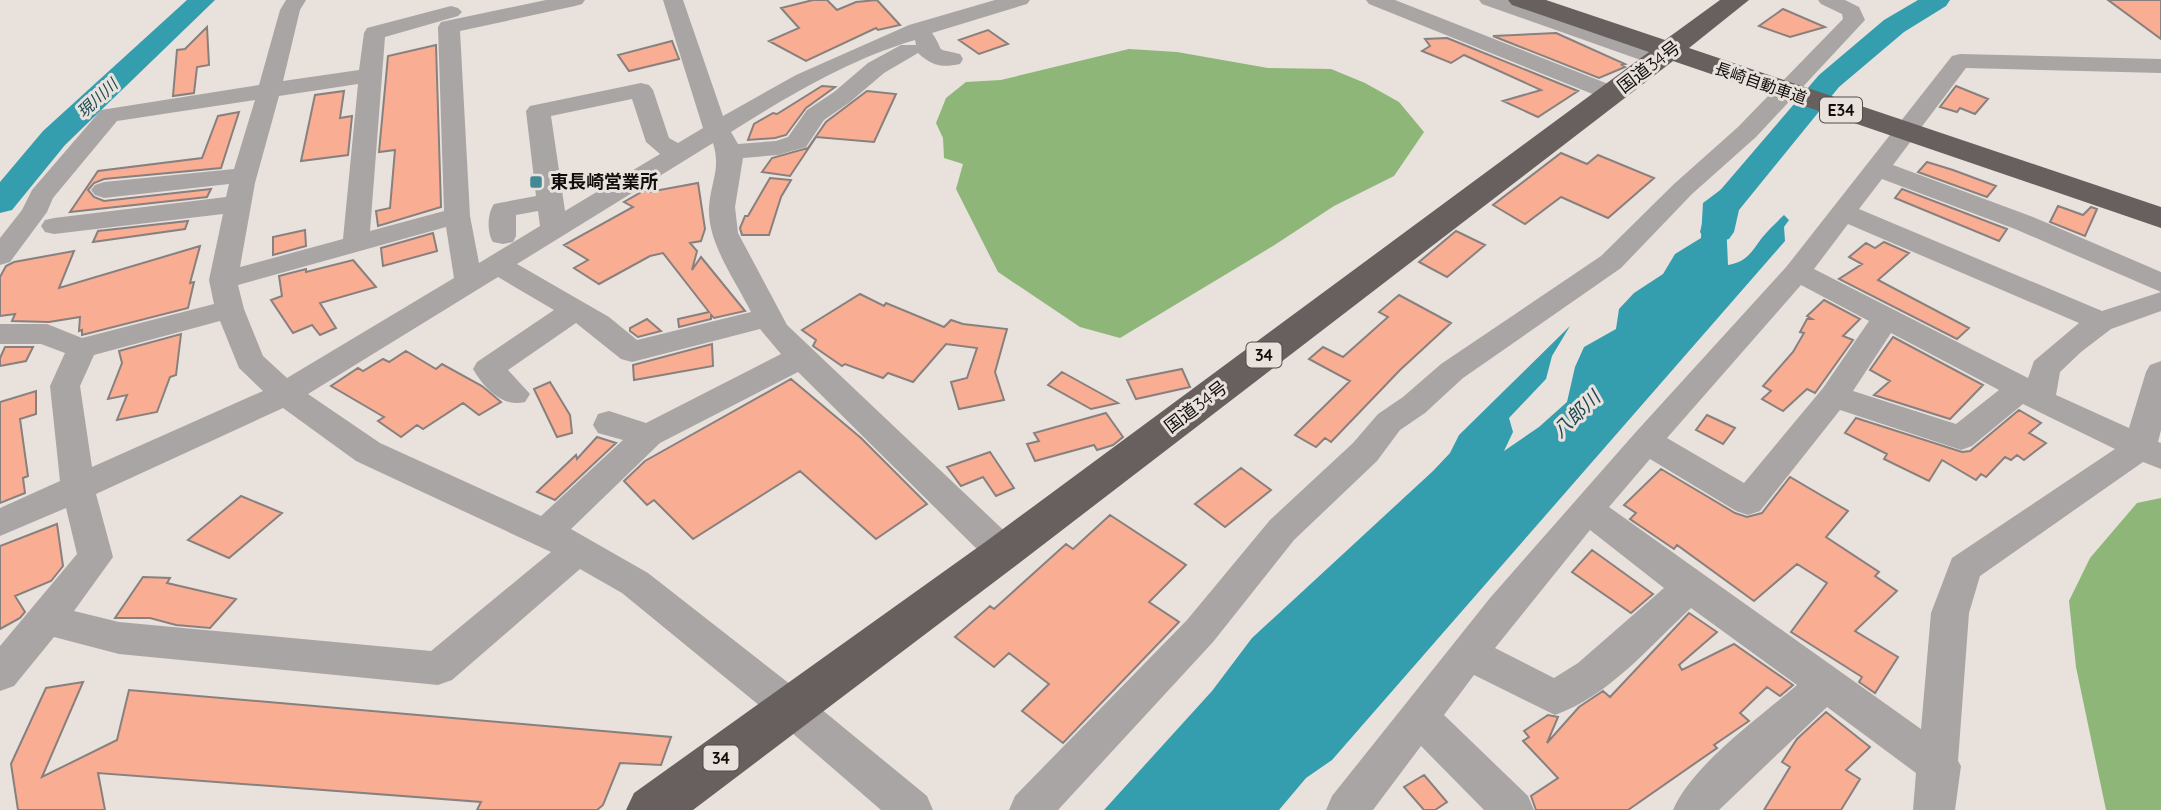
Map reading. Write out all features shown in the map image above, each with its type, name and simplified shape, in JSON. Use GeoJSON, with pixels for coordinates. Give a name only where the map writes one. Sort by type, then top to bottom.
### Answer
{"type":"FeatureCollection","features":[{"type":"Feature","properties":{"kind":"highway","name":"長崎自動車道"},"geometry":{"type":"LineString","coordinates":[[1521,0],[2161,218]]}},
{"type":"Feature","properties":{"kind":"highway","name":"長崎自動車道"},"geometry":{"type":"LineString","coordinates":[[1556,0],[1969,138],[2161,197]]}},
{"type":"Feature","properties":{"kind":"highway","name":"国道34号"},"geometry":{"type":"LineString","coordinates":[[652,810],[1003,552],[1736,0]]}},
{"type":"Feature","properties":{"kind":"street"},"geometry":{"type":"LineString","coordinates":[[296,0],[290,10],[237,204],[226,295],[250,361],[285,394],[368,452],[502,515],[546,532],[635,583],[912,810]]}},
{"type":"Feature","properties":{"kind":"street"},"geometry":{"type":"LineString","coordinates":[[356,244],[375,33],[450,13],[575,0]]}},
{"type":"Feature","properties":{"kind":"street"},"geometry":{"type":"LineString","coordinates":[[673,0],[731,161],[722,207],[725,233],[775,330],[1003,552]]}},
{"type":"Feature","properties":{"kind":"street"},"geometry":{"type":"LineString","coordinates":[[0,523],[285,394],[678,154],[722,141],[778,148],[797,142],[815,115],[921,36],[934,15],[1020,0]]}},
{"type":"Feature","properties":{"kind":"street"},"geometry":{"type":"LineString","coordinates":[[1376,0],[1613,93]]}},
{"type":"Feature","properties":{"kind":"street"},"geometry":{"type":"LineString","coordinates":[[1489,0],[1660,59]]}},
{"type":"Feature","properties":{"kind":"street"},"geometry":{"type":"LineString","coordinates":[[1030,810],[1200,631],[1282,530],[1365,452],[1389,422],[1414,405],[1452,371],[1611,262],[1683,189],[1748,132],[1854,19],[1852,11],[1828,0]]}},
{"type":"Feature","properties":{"kind":"street"},"geometry":{"type":"LineString","coordinates":[[450,13],[457,216],[469,281]]}},
{"type":"Feature","properties":{"kind":"street"},"geometry":{"type":"LineString","coordinates":[[722,141],[774,94],[834,64],[921,36]]}},
{"type":"Feature","properties":{"kind":"street"},"geometry":{"type":"LineString","coordinates":[[921,36],[928,51],[943,61],[952,59]]}},
{"type":"Feature","properties":{"kind":"street"},"geometry":{"type":"LineString","coordinates":[[1347,810],[1468,653],[1646,441],[1797,272],[1960,61],[2084,64],[2114,62],[2161,66]]}},
{"type":"Feature","properties":{"kind":"street"},"geometry":{"type":"LineString","coordinates":[[0,256],[34,212],[41,195],[109,115],[370,75]]}},
{"type":"Feature","properties":{"kind":"street"},"geometry":{"type":"LineString","coordinates":[[554,230],[538,111],[641,90],[659,142],[678,154]]}},
{"type":"Feature","properties":{"kind":"street"},"geometry":{"type":"LineString","coordinates":[[1877,168],[2024,223],[2161,283]]}},
{"type":"Feature","properties":{"kind":"street"},"geometry":{"type":"LineString","coordinates":[[104,190],[245,175]]}},
{"type":"Feature","properties":{"kind":"street"},"geometry":{"type":"LineString","coordinates":[[503,236],[503,210],[550,201]]}},
{"type":"Feature","properties":{"kind":"street"},"geometry":{"type":"LineString","coordinates":[[54,226],[237,204]]}},
{"type":"Feature","properties":{"kind":"street"},"geometry":{"type":"LineString","coordinates":[[1843,212],[2039,293],[2101,322]]}},
{"type":"Feature","properties":{"kind":"street"},"geometry":{"type":"LineString","coordinates":[[0,334],[47,334],[58,342],[82,348],[356,244],[457,216]]}},
{"type":"Feature","properties":{"kind":"street"},"geometry":{"type":"LineString","coordinates":[[498,265],[599,324],[632,352],[770,317]]}},
{"type":"Feature","properties":{"kind":"street"},"geometry":{"type":"LineString","coordinates":[[1797,272],[2030,394],[2150,453]]}},
{"type":"Feature","properties":{"kind":"street"},"geometry":{"type":"LineString","coordinates":[[1834,396],[1961,438],[2030,394],[2045,368],[2101,322],[2161,301]]}},
{"type":"Feature","properties":{"kind":"street"},"geometry":{"type":"LineString","coordinates":[[514,394],[488,369],[574,310]]}},
{"type":"Feature","properties":{"kind":"street"},"geometry":{"type":"LineString","coordinates":[[1646,441],[1748,502],[1834,396],[1886,318]]}},
{"type":"Feature","properties":{"kind":"street"},"geometry":{"type":"LineString","coordinates":[[0,674],[95,557],[78,488],[65,386],[82,348]]}},
{"type":"Feature","properties":{"kind":"street"},"geometry":{"type":"LineString","coordinates":[[546,532],[649,436],[801,357]]}},
{"type":"Feature","properties":{"kind":"street"},"geometry":{"type":"LineString","coordinates":[[2150,453],[2161,372]]}},
{"type":"Feature","properties":{"kind":"street"},"geometry":{"type":"LineString","coordinates":[[610,422],[609,425],[649,436]]}},
{"type":"Feature","properties":{"kind":"street"},"geometry":{"type":"LineString","coordinates":[[1934,810],[1940,766],[1950,613],[1965,568],[2150,453]]}},
{"type":"Feature","properties":{"kind":"street"},"geometry":{"type":"LineString","coordinates":[[1588,510],[1690,587],[1940,766]]}},
{"type":"Feature","properties":{"kind":"street"},"geometry":{"type":"LineString","coordinates":[[46,620],[119,638],[438,668],[576,551]]}},
{"type":"Feature","properties":{"kind":"street"},"geometry":{"type":"LineString","coordinates":[[1468,653],[1555,698],[1592,674],[1690,587]]}},
{"type":"Feature","properties":{"kind":"street"},"geometry":{"type":"LineString","coordinates":[[1694,810],[1710,789],[1826,683]]}},
{"type":"Feature","properties":{"kind":"street"},"geometry":{"type":"LineString","coordinates":[[1419,717],[1513,810]]}},
{"type":"Feature","properties":{"kind":"green space"},"geometry":{"type":"Polygon","coordinates":[[[1129,49],[1177,52],[1268,68],[1331,69],[1365,83],[1399,102],[1424,132],[1394,176],[1334,206],[1120,338],[1080,327],[998,272],[956,189],[963,164],[944,158],[943,138],[936,123],[946,98],[966,82],[1001,80],[1129,49]]]}},
{"type":"Feature","properties":{"kind":"green space"},"geometry":{"type":"Polygon","coordinates":[[[2161,498],[2161,810],[2106,810],[2076,667],[2069,601],[2090,558],[2137,503],[2161,498]]]}},
{"type":"Feature","properties":{"kind":"water"},"geometry":{"type":"Polygon","coordinates":[[[1747,170],[1726,220],[1728,265],[1748,256],[1784,215],[1789,220],[1784,227],[1785,241],[1332,760],[1306,778],[1279,810],[1104,810],[1212,691],[1252,638],[1433,471],[1450,453],[1459,435],[1570,326],[1552,356],[1546,379],[1509,418],[1513,432],[1504,451],[1539,427],[1567,402],[1575,367],[1584,347],[1616,329],[1619,309],[1634,293],[1663,274],[1675,254],[1701,238],[1703,203],[1747,170]]]}},
{"type":"Feature","properties":{"kind":"building"},"geometry":{"type":"Polygon","coordinates":[[[813,0],[827,0],[837,10],[856,2],[877,0],[900,25],[878,30],[876,28],[806,61],[769,41],[799,28],[781,8],[813,0]]]}},
{"type":"Feature","properties":{"kind":"building"},"geometry":{"type":"Polygon","coordinates":[[[2108,0],[2161,0],[2161,39],[2108,0]]]}},
{"type":"Feature","properties":{"kind":"building"},"geometry":{"type":"Polygon","coordinates":[[[1783,9],[1825,27],[1790,37],[1759,26],[1783,9]]]}},
{"type":"Feature","properties":{"kind":"building"},"geometry":{"type":"Polygon","coordinates":[[[207,27],[209,65],[197,67],[194,93],[173,96],[177,50],[185,49],[207,27]]]}},
{"type":"Feature","properties":{"kind":"building"},"geometry":{"type":"Polygon","coordinates":[[[988,30],[1008,44],[979,54],[959,40],[988,30]]]}},
{"type":"Feature","properties":{"kind":"building"},"geometry":{"type":"Polygon","coordinates":[[[1556,33],[1625,64],[1622,65],[1625,67],[1599,78],[1493,36],[1556,33]]]}},
{"type":"Feature","properties":{"kind":"building"},"geometry":{"type":"Polygon","coordinates":[[[1447,38],[1578,91],[1538,117],[1503,101],[1541,90],[1464,55],[1451,63],[1422,51],[1430,46],[1425,39],[1447,38]]]}},
{"type":"Feature","properties":{"kind":"building"},"geometry":{"type":"Polygon","coordinates":[[[672,41],[679,59],[629,71],[618,55],[672,41]]]}},
{"type":"Feature","properties":{"kind":"building"},"geometry":{"type":"Polygon","coordinates":[[[436,45],[441,207],[378,226],[376,211],[390,208],[395,150],[379,152],[388,56],[436,45]]]}},
{"type":"Feature","properties":{"kind":"building"},"geometry":{"type":"Polygon","coordinates":[[[822,86],[835,87],[806,108],[786,135],[748,140],[754,124],[773,113],[777,114],[822,86]]]}},
{"type":"Feature","properties":{"kind":"building"},"geometry":{"type":"Polygon","coordinates":[[[1956,86],[1988,99],[1975,114],[1960,108],[1957,112],[1940,107],[1956,86]]]}},
{"type":"Feature","properties":{"kind":"building"},"geometry":{"type":"Polygon","coordinates":[[[344,91],[340,118],[352,116],[348,155],[301,161],[315,95],[344,91]]]}},
{"type":"Feature","properties":{"kind":"building"},"geometry":{"type":"Polygon","coordinates":[[[867,91],[896,94],[874,142],[816,137],[790,176],[762,172],[772,158],[808,148],[826,122],[867,91]]]}},
{"type":"Feature","properties":{"kind":"building"},"geometry":{"type":"Polygon","coordinates":[[[239,112],[221,168],[104,179],[94,183],[88,190],[94,197],[104,201],[211,189],[207,197],[70,212],[98,171],[202,158],[218,116],[239,112]]]}},
{"type":"Feature","properties":{"kind":"building"},"geometry":{"type":"Polygon","coordinates":[[[1561,153],[1587,164],[1598,155],[1654,178],[1608,218],[1561,197],[1525,224],[1493,205],[1561,153]]]}},
{"type":"Feature","properties":{"kind":"building"},"geometry":{"type":"Polygon","coordinates":[[[1927,162],[1996,186],[1987,197],[1918,172],[1927,162]]]}},
{"type":"Feature","properties":{"kind":"building"},"geometry":{"type":"Polygon","coordinates":[[[770,178],[791,180],[781,197],[769,235],[742,235],[740,228],[745,216],[748,216],[770,178]]]}},
{"type":"Feature","properties":{"kind":"building"},"geometry":{"type":"Polygon","coordinates":[[[698,183],[705,229],[701,241],[690,243],[697,251],[692,270],[701,257],[745,311],[714,318],[711,315],[711,319],[679,327],[678,319],[709,312],[663,253],[650,256],[599,284],[574,268],[588,260],[564,245],[633,207],[624,202],[645,190],[649,192],[698,183]]]}},
{"type":"Feature","properties":{"kind":"building"},"geometry":{"type":"Polygon","coordinates":[[[1902,189],[2007,229],[1999,241],[1895,198],[1902,189]]]}},
{"type":"Feature","properties":{"kind":"building"},"geometry":{"type":"Polygon","coordinates":[[[2058,206],[2083,215],[2091,207],[2097,209],[2085,236],[2050,222],[2058,206]]]}},
{"type":"Feature","properties":{"kind":"building"},"geometry":{"type":"Polygon","coordinates":[[[188,221],[185,229],[93,242],[98,231],[188,221]]]}},
{"type":"Feature","properties":{"kind":"building"},"geometry":{"type":"Polygon","coordinates":[[[305,230],[306,246],[273,255],[273,237],[305,230]]]}},
{"type":"Feature","properties":{"kind":"building"},"geometry":{"type":"Polygon","coordinates":[[[1456,231],[1485,245],[1447,277],[1419,262],[1456,231]]]}},
{"type":"Feature","properties":{"kind":"building"},"geometry":{"type":"Polygon","coordinates":[[[433,233],[437,251],[383,266],[381,248],[433,233]]]}},
{"type":"Feature","properties":{"kind":"building"},"geometry":{"type":"Polygon","coordinates":[[[1884,242],[1909,253],[1878,280],[1969,328],[1957,339],[1839,279],[1862,264],[1849,257],[1866,243],[1875,248],[1884,242]]]}},
{"type":"Feature","properties":{"kind":"building"},"geometry":{"type":"Polygon","coordinates":[[[200,246],[190,283],[194,282],[188,308],[82,335],[82,330],[79,331],[80,317],[49,322],[12,321],[15,314],[0,316],[0,277],[6,266],[14,262],[74,251],[59,288],[200,246]]]}},
{"type":"Feature","properties":{"kind":"building"},"geometry":{"type":"Polygon","coordinates":[[[353,260],[376,287],[320,303],[336,328],[320,335],[312,325],[293,333],[271,300],[282,296],[279,276],[353,260]]]}},
{"type":"Feature","properties":{"kind":"building"},"geometry":{"type":"Polygon","coordinates":[[[860,294],[884,306],[886,303],[944,327],[951,320],[1007,329],[995,372],[1004,400],[959,409],[951,382],[967,378],[977,348],[946,344],[913,382],[888,373],[883,378],[845,364],[842,366],[813,346],[816,340],[802,330],[860,294]]]}},
{"type":"Feature","properties":{"kind":"building"},"geometry":{"type":"Polygon","coordinates":[[[1399,295],[1451,323],[1400,370],[1331,442],[1325,438],[1316,447],[1295,435],[1350,381],[1309,359],[1323,347],[1343,357],[1388,317],[1379,312],[1399,295]]]}},
{"type":"Feature","properties":{"kind":"building"},"geometry":{"type":"Polygon","coordinates":[[[1824,300],[1860,319],[1843,336],[1853,340],[1815,393],[1807,389],[1783,411],[1762,399],[1771,391],[1763,386],[1793,352],[1804,333],[1800,332],[1807,319],[1812,319],[1807,316],[1824,300]]]}},
{"type":"Feature","properties":{"kind":"building"},"geometry":{"type":"Polygon","coordinates":[[[647,319],[661,331],[638,337],[630,331],[630,328],[647,319]]]}},
{"type":"Feature","properties":{"kind":"building"},"geometry":{"type":"Polygon","coordinates":[[[181,334],[176,375],[170,377],[157,412],[117,420],[127,395],[108,399],[122,363],[119,351],[181,334]]]}},
{"type":"Feature","properties":{"kind":"building"},"geometry":{"type":"Polygon","coordinates":[[[1893,337],[1983,385],[1950,419],[1874,395],[1890,381],[1870,370],[1893,337]]]}},
{"type":"Feature","properties":{"kind":"building"},"geometry":{"type":"Polygon","coordinates":[[[712,344],[713,366],[634,380],[633,365],[712,344]]]}},
{"type":"Feature","properties":{"kind":"building"},"geometry":{"type":"Polygon","coordinates":[[[5,347],[33,347],[26,361],[0,366],[5,347]]]}},
{"type":"Feature","properties":{"kind":"building"},"geometry":{"type":"Polygon","coordinates":[[[406,351],[436,369],[442,364],[482,386],[501,402],[479,415],[463,403],[423,429],[417,425],[401,437],[378,421],[384,417],[331,386],[358,368],[363,371],[383,359],[389,362],[406,351]]]}},
{"type":"Feature","properties":{"kind":"building"},"geometry":{"type":"Polygon","coordinates":[[[1182,369],[1190,387],[1136,399],[1127,380],[1182,369]]]}},
{"type":"Feature","properties":{"kind":"building"},"geometry":{"type":"Polygon","coordinates":[[[1062,372],[1118,403],[1091,409],[1048,385],[1062,372]]]}},
{"type":"Feature","properties":{"kind":"building"},"geometry":{"type":"Polygon","coordinates":[[[791,379],[861,438],[927,504],[876,539],[800,471],[693,539],[654,500],[647,505],[624,481],[645,461],[791,379]]]}},
{"type":"Feature","properties":{"kind":"building"},"geometry":{"type":"Polygon","coordinates":[[[550,382],[570,415],[572,433],[557,437],[534,389],[550,382]]]}},
{"type":"Feature","properties":{"kind":"building"},"geometry":{"type":"Polygon","coordinates":[[[36,391],[36,414],[20,419],[28,476],[23,478],[25,493],[0,503],[0,402],[36,391]]]}},
{"type":"Feature","properties":{"kind":"building"},"geometry":{"type":"Polygon","coordinates":[[[2019,410],[2041,423],[2029,433],[2046,443],[2024,460],[2017,455],[2011,460],[2005,457],[1986,477],[1981,474],[1976,480],[1942,460],[1929,481],[1884,459],[1887,454],[1845,433],[1856,418],[1962,452],[1970,451],[2019,410]]]}},
{"type":"Feature","properties":{"kind":"building"},"geometry":{"type":"Polygon","coordinates":[[[1106,413],[1123,437],[1113,445],[1097,450],[1094,445],[1035,461],[1027,444],[1039,441],[1034,433],[1106,413]]]}},
{"type":"Feature","properties":{"kind":"building"},"geometry":{"type":"Polygon","coordinates":[[[1707,415],[1735,428],[1723,444],[1696,430],[1707,415]]]}},
{"type":"Feature","properties":{"kind":"building"},"geometry":{"type":"Polygon","coordinates":[[[597,437],[616,443],[555,500],[537,492],[576,455],[577,459],[597,437]]]}},
{"type":"Feature","properties":{"kind":"building"},"geometry":{"type":"Polygon","coordinates":[[[990,452],[1014,488],[996,496],[983,477],[961,486],[947,467],[990,452]]]}},
{"type":"Feature","properties":{"kind":"building"},"geometry":{"type":"Polygon","coordinates":[[[1241,468],[1271,490],[1225,527],[1195,504],[1241,468]]]}},
{"type":"Feature","properties":{"kind":"building"},"geometry":{"type":"Polygon","coordinates":[[[1661,469],[1735,513],[1747,517],[1762,513],[1790,477],[1848,511],[1826,537],[1879,572],[1875,576],[1897,591],[1855,631],[1898,657],[1875,693],[1859,682],[1862,677],[1791,632],[1827,583],[1797,564],[1754,601],[1677,545],[1674,549],[1630,519],[1636,513],[1624,505],[1661,469]]]}},
{"type":"Feature","properties":{"kind":"building"},"geometry":{"type":"Polygon","coordinates":[[[241,496],[282,513],[229,558],[188,540],[241,496]]]}},
{"type":"Feature","properties":{"kind":"building"},"geometry":{"type":"Polygon","coordinates":[[[1110,515],[1186,565],[1149,602],[1179,622],[1063,743],[1022,711],[1049,684],[1009,653],[994,667],[955,637],[990,606],[994,609],[1066,544],[1073,549],[1110,515]]]}},
{"type":"Feature","properties":{"kind":"building"},"geometry":{"type":"Polygon","coordinates":[[[57,524],[63,566],[51,581],[15,596],[25,612],[20,618],[0,629],[0,546],[57,524]]]}},
{"type":"Feature","properties":{"kind":"building"},"geometry":{"type":"Polygon","coordinates":[[[1592,550],[1653,594],[1631,613],[1572,572],[1592,550]]]}},
{"type":"Feature","properties":{"kind":"building"},"geometry":{"type":"Polygon","coordinates":[[[143,577],[170,578],[167,583],[236,599],[210,628],[176,625],[150,618],[115,618],[143,577]]]}},
{"type":"Feature","properties":{"kind":"building"},"geometry":{"type":"Polygon","coordinates":[[[1689,613],[1717,632],[1679,665],[1682,670],[1734,644],[1793,685],[1780,696],[1767,687],[1740,713],[1749,721],[1714,745],[1717,748],[1628,810],[1536,810],[1531,796],[1558,778],[1523,741],[1529,737],[1524,731],[1548,715],[1558,717],[1547,743],[1579,707],[1603,691],[1610,697],[1689,613]]]}},
{"type":"Feature","properties":{"kind":"building"},"geometry":{"type":"Polygon","coordinates":[[[83,682],[42,777],[117,740],[129,690],[671,737],[661,765],[620,763],[603,805],[597,810],[477,810],[481,802],[98,773],[105,810],[18,810],[11,764],[46,688],[83,682]]]}},
{"type":"Feature","properties":{"kind":"building"},"geometry":{"type":"Polygon","coordinates":[[[1826,712],[1870,747],[1846,770],[1860,779],[1841,810],[1764,810],[1790,767],[1782,762],[1797,739],[1826,712]]]}},
{"type":"Feature","properties":{"kind":"building"},"geometry":{"type":"Polygon","coordinates":[[[1424,775],[1447,802],[1435,810],[1424,810],[1404,787],[1424,775]]]}},
{"type":"Feature","properties":{"kind":"waterway","name":"現川川"},"geometry":{"type":"LineString","coordinates":[[0,203],[54,138],[202,0]]}},
{"type":"Feature","properties":{"kind":"waterway","name":"八郎川"},"geometry":{"type":"LineString","coordinates":[[1717,232],[1723,208],[1829,81],[1894,26],[1937,0]]}},
{"type":"Feature","properties":{"kind":"place","name":"東長崎営業所"},"geometry":{"type":"Point","coordinates":[536,182]}}]}
